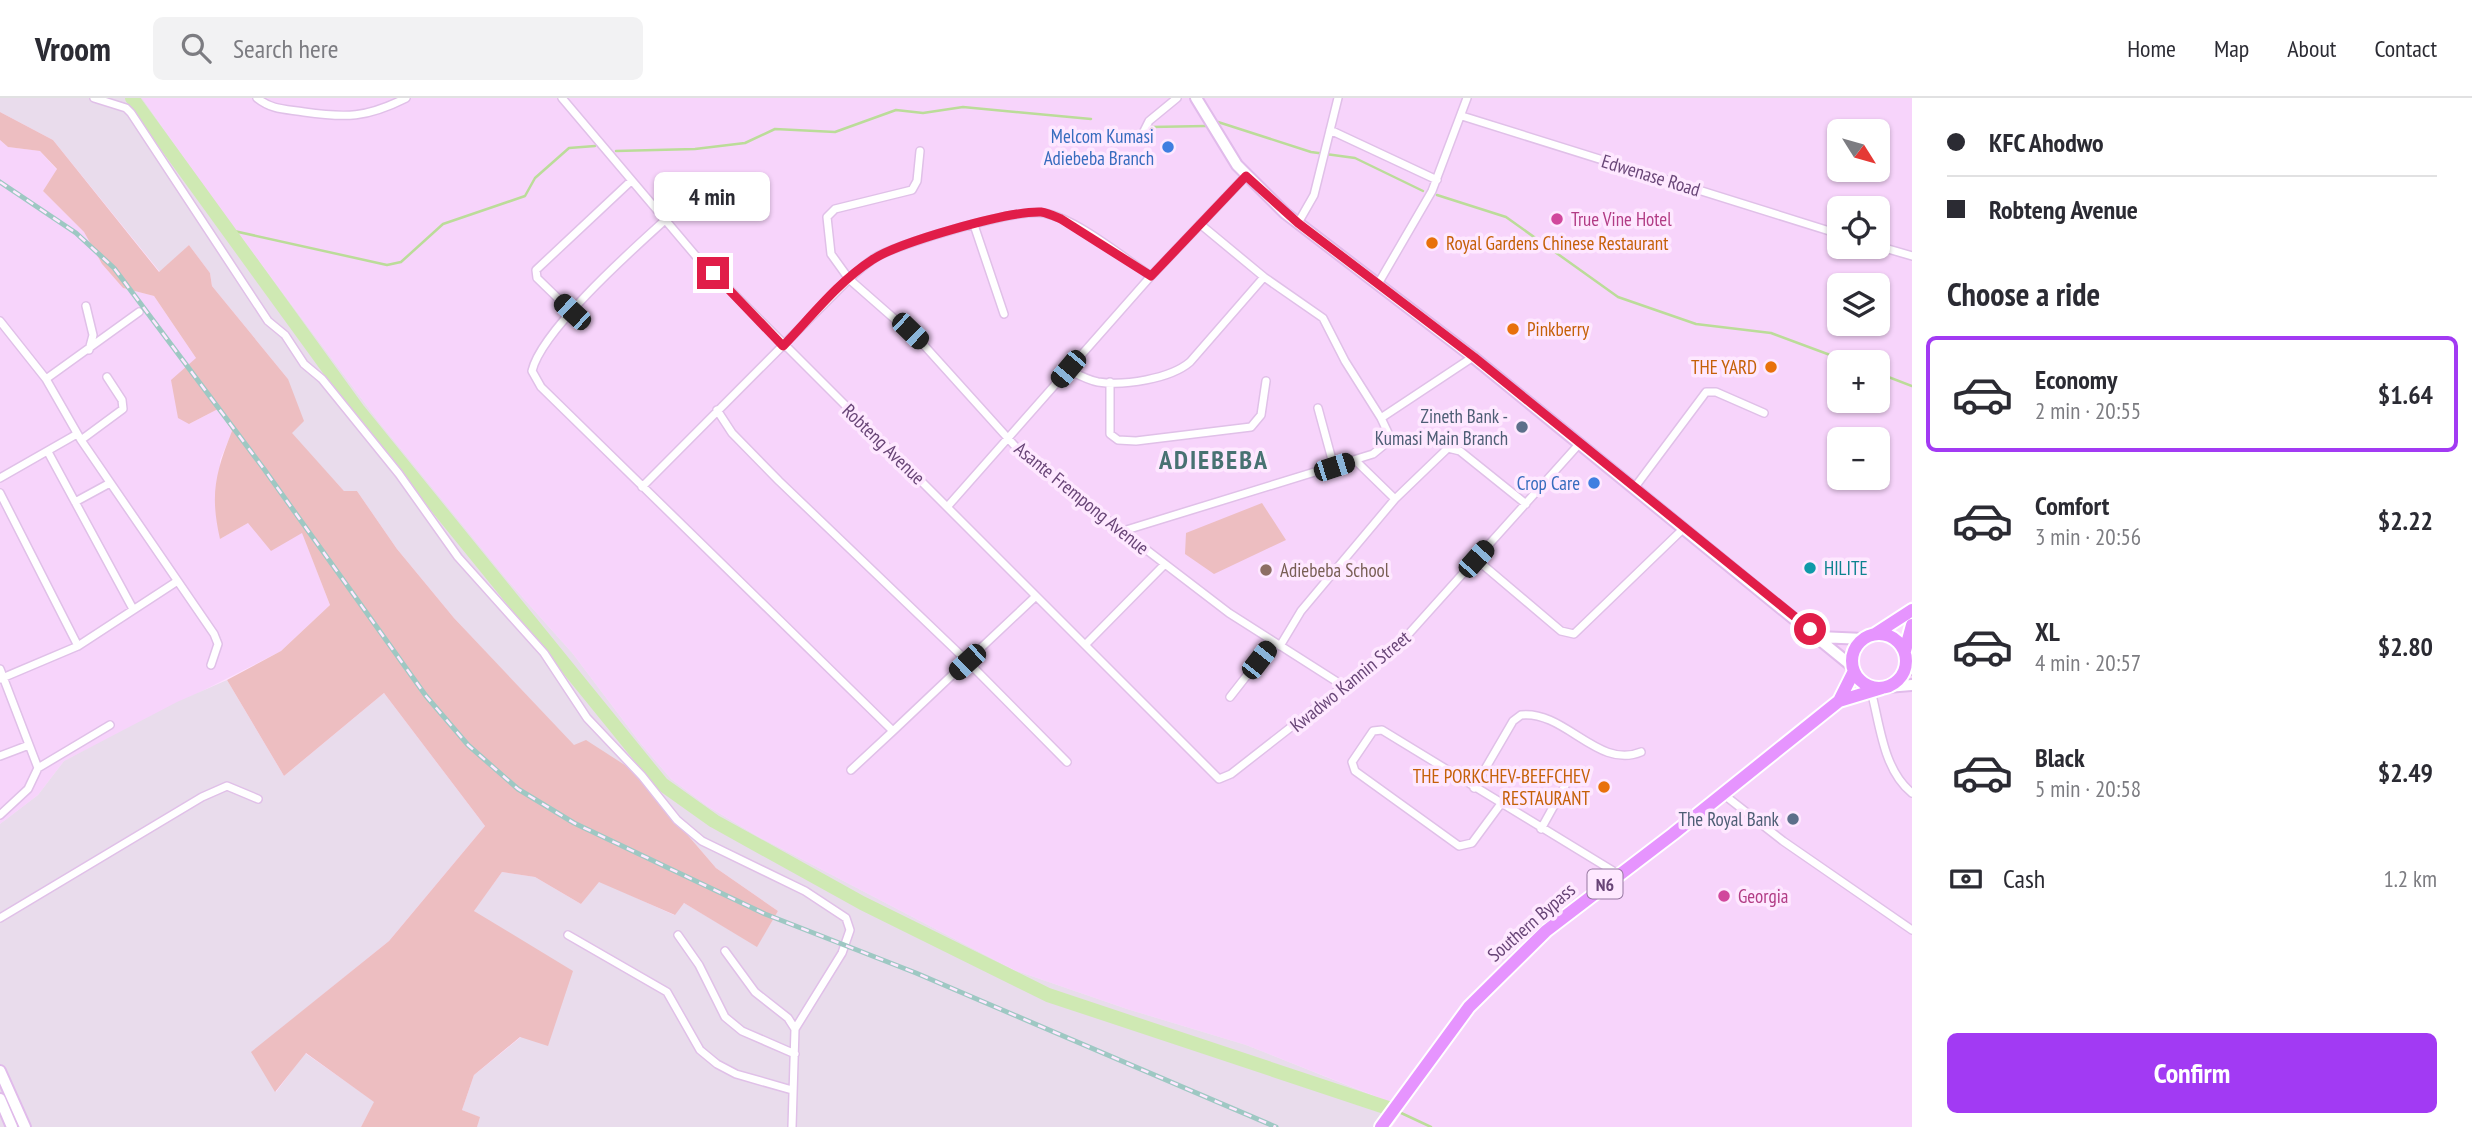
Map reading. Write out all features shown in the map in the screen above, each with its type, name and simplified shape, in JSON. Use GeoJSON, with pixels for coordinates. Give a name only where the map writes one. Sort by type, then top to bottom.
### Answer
{"type":"FeatureCollection","features":[{"type":"Feature","properties":{"kind":"highway"},"geometry":{"type":"LineString","coordinates":[[1869,636],[1912,610]]}},
{"type":"Feature","properties":{"kind":"highway"},"geometry":{"type":"LineString","coordinates":[[1853,669],[1862,682],[1880,688],[1901,678],[1908,661],[1912,625]]}},
{"type":"Feature","properties":{"kind":"highway"},"geometry":{"type":"LineString","coordinates":[[1869,636],[1893,637],[1908,661]]}},
{"type":"Feature","properties":{"kind":"highway","name":"N6"},"geometry":{"type":"LineString","coordinates":[[1853,669],[1854,651],[1869,636]]}},
{"type":"Feature","properties":{"kind":"highway","name":"Southern Bypass"},"geometry":{"type":"LineString","coordinates":[[1839,701],[1853,669]]}},
{"type":"Feature","properties":{"kind":"highway","name":"Southern Bypass"},"geometry":{"type":"LineString","coordinates":[[1383,1124],[1476,998],[1545,931],[1839,701],[1880,688]]}},
{"type":"Feature","properties":{"kind":"main road"},"geometry":{"type":"LineString","coordinates":[[1196,98],[1246,176],[1298,223],[1474,357],[1819,637],[1853,669]]}},
{"type":"Feature","properties":{"kind":"main road"},"geometry":{"type":"LineString","coordinates":[[1819,637],[1869,636]]}},
{"type":"Feature","properties":{"kind":"main road"},"geometry":{"type":"LineString","coordinates":[[1880,688],[1912,685]]}},
{"type":"Feature","properties":{"kind":"main road"},"geometry":{"type":"LineString","coordinates":[[0,1072],[25,1127]]}},
{"type":"Feature","properties":{"kind":"main road"},"geometry":{"type":"LineString","coordinates":[[0,1100],[12,1127]]}},
{"type":"Feature","properties":{"kind":"street"},"geometry":{"type":"LineString","coordinates":[[94,98],[126,108],[131,113],[268,321],[285,335],[304,364],[322,379],[399,474],[458,557],[544,653],[587,718],[642,776],[677,820],[702,841],[805,891],[846,918],[850,930],[842,953],[796,1029],[792,1127]]}},
{"type":"Feature","properties":{"kind":"street"},"geometry":{"type":"LineString","coordinates":[[257,98],[271,108],[344,118],[370,114],[406,98]]}},
{"type":"Feature","properties":{"kind":"street","name":"Robteng Avenue"},"geometry":{"type":"LineString","coordinates":[[562,98],[664,221],[783,346],[948,506],[1035,597],[1086,644],[1219,779]]}},
{"type":"Feature","properties":{"kind":"street"},"geometry":{"type":"LineString","coordinates":[[1141,137],[1149,121],[1177,98]]}},
{"type":"Feature","properties":{"kind":"street"},"geometry":{"type":"LineString","coordinates":[[1298,223],[1312,201],[1338,98]]}},
{"type":"Feature","properties":{"kind":"street"},"geometry":{"type":"LineString","coordinates":[[1378,284],[1437,180],[1467,98]]}},
{"type":"Feature","properties":{"kind":"street","name":"Edwenase Road"},"geometry":{"type":"LineString","coordinates":[[1462,116],[1827,229]]}},
{"type":"Feature","properties":{"kind":"street"},"geometry":{"type":"LineString","coordinates":[[1330,130],[1437,180]]}},
{"type":"Feature","properties":{"kind":"street","name":"Asante Frempong Avenue"},"geometry":{"type":"LineString","coordinates":[[920,151],[917,181],[912,190],[835,209],[827,217],[831,254],[849,279],[922,343],[1028,460],[1164,565],[1277,644],[1342,685]]}},
{"type":"Feature","properties":{"kind":"street"},"geometry":{"type":"LineString","coordinates":[[948,506],[1151,276],[1246,176]]}},
{"type":"Feature","properties":{"kind":"street"},"geometry":{"type":"LineString","coordinates":[[572,312],[537,278],[536,270],[631,181]]}},
{"type":"Feature","properties":{"kind":"street"},"geometry":{"type":"LineString","coordinates":[[642,487],[849,279],[879,256],[974,225],[1045,213],[1094,238],[1151,276]]}},
{"type":"Feature","properties":{"kind":"street"},"geometry":{"type":"LineString","coordinates":[[664,221],[572,312],[538,356],[533,377],[893,731]]}},
{"type":"Feature","properties":{"kind":"street"},"geometry":{"type":"LineString","coordinates":[[1123,531],[1373,454],[1387,441],[1388,430],[1345,361],[1323,318],[1264,277],[1200,224]]}},
{"type":"Feature","properties":{"kind":"street"},"geometry":{"type":"LineString","coordinates":[[974,225],[1004,314]]}},
{"type":"Feature","properties":{"kind":"street"},"geometry":{"type":"LineString","coordinates":[[1890,250],[1912,256]]}},
{"type":"Feature","properties":{"kind":"street"},"geometry":{"type":"LineString","coordinates":[[1068,369],[1088,379],[1110,383],[1149,378],[1186,366],[1264,277]]}},
{"type":"Feature","properties":{"kind":"street"},"geometry":{"type":"LineString","coordinates":[[86,306],[93,335],[89,351]]}},
{"type":"Feature","properties":{"kind":"street"},"geometry":{"type":"LineString","coordinates":[[46,379],[89,351],[139,312]]}},
{"type":"Feature","properties":{"kind":"street"},"geometry":{"type":"LineString","coordinates":[[0,321],[46,379],[79,437],[218,644],[211,665]]}},
{"type":"Feature","properties":{"kind":"street"},"geometry":{"type":"LineString","coordinates":[[1381,418],[1474,357]]}},
{"type":"Feature","properties":{"kind":"street"},"geometry":{"type":"LineString","coordinates":[[0,478],[79,437],[122,409],[122,400],[107,377]]}},
{"type":"Feature","properties":{"kind":"street"},"geometry":{"type":"LineString","coordinates":[[1110,383],[1110,434],[1118,439],[1136,441],[1251,427],[1261,415],[1266,381]]}},
{"type":"Feature","properties":{"kind":"street"},"geometry":{"type":"LineString","coordinates":[[1635,487],[1706,392],[1716,392],[1764,413]]}},
{"type":"Feature","properties":{"kind":"street"},"geometry":{"type":"LineString","coordinates":[[1318,408],[1334,467]]}},
{"type":"Feature","properties":{"kind":"street"},"geometry":{"type":"LineString","coordinates":[[717,410],[732,433],[779,481],[1067,762]]}},
{"type":"Feature","properties":{"kind":"street","name":"Kwadwo Kannin Street"},"geometry":{"type":"LineString","coordinates":[[1219,779],[1231,774],[1308,715],[1342,685],[1396,646],[1580,443]]}},
{"type":"Feature","properties":{"kind":"street"},"geometry":{"type":"LineString","coordinates":[[1230,697],[1277,644],[1301,611],[1395,499],[1441,453],[1454,448],[1527,504]]}},
{"type":"Feature","properties":{"kind":"street"},"geometry":{"type":"LineString","coordinates":[[48,452],[133,609]]}},
{"type":"Feature","properties":{"kind":"street"},"geometry":{"type":"LineString","coordinates":[[1355,460],[1395,499]]}},
{"type":"Feature","properties":{"kind":"street"},"geometry":{"type":"LineString","coordinates":[[75,502],[110,483]]}},
{"type":"Feature","properties":{"kind":"street"},"geometry":{"type":"LineString","coordinates":[[0,493],[78,646]]}},
{"type":"Feature","properties":{"kind":"street"},"geometry":{"type":"LineString","coordinates":[[1476,559],[1542,617],[1561,631],[1574,634],[1684,528]]}},
{"type":"Feature","properties":{"kind":"street"},"geometry":{"type":"LineString","coordinates":[[1086,644],[1164,565]]}},
{"type":"Feature","properties":{"kind":"street"},"geometry":{"type":"LineString","coordinates":[[2,678],[78,646],[176,582]]}},
{"type":"Feature","properties":{"kind":"street"},"geometry":{"type":"LineString","coordinates":[[851,770],[1035,597]]}},
{"type":"Feature","properties":{"kind":"street"},"geometry":{"type":"LineString","coordinates":[[0,669],[38,768]]}},
{"type":"Feature","properties":{"kind":"street"},"geometry":{"type":"LineString","coordinates":[[1880,688],[1886,750],[1895,774],[1912,793]]}},
{"type":"Feature","properties":{"kind":"street"},"geometry":{"type":"LineString","coordinates":[[1474,788],[1513,721],[1521,715],[1545,717],[1614,755],[1629,757],[1641,752]]}},
{"type":"Feature","properties":{"kind":"street"},"geometry":{"type":"LineString","coordinates":[[0,815],[28,789],[38,768],[110,725]]}},
{"type":"Feature","properties":{"kind":"street"},"geometry":{"type":"LineString","coordinates":[[1500,805],[1472,843],[1459,846],[1355,771],[1352,762],[1373,732],[1379,729],[1500,805],[1618,874]]}},
{"type":"Feature","properties":{"kind":"street"},"geometry":{"type":"LineString","coordinates":[[0,756],[29,745]]}},
{"type":"Feature","properties":{"kind":"street"},"geometry":{"type":"LineString","coordinates":[[1541,829],[1572,773]]}},
{"type":"Feature","properties":{"kind":"street"},"geometry":{"type":"LineString","coordinates":[[0,918],[202,797],[227,786],[258,799]]}},
{"type":"Feature","properties":{"kind":"street"},"geometry":{"type":"LineString","coordinates":[[1723,794],[1783,841],[1912,930]]}},
{"type":"Feature","properties":{"kind":"street"},"geometry":{"type":"LineString","coordinates":[[568,935],[667,992],[700,1050],[716,1064],[792,1090]]}},
{"type":"Feature","properties":{"kind":"street"},"geometry":{"type":"LineString","coordinates":[[678,935],[699,965],[724,1017],[742,1031],[795,1054]]}},
{"type":"Feature","properties":{"kind":"street"},"geometry":{"type":"LineString","coordinates":[[725,951],[755,992],[788,1018],[796,1029]]}},
{"type":"Feature","properties":{"kind":"shaded area"},"geometry":{"type":"Polygon","coordinates":[[[0,98],[142,98],[210,195],[378,421],[508,581],[573,654],[641,744],[671,779],[707,806],[757,836],[1014,970],[1127,1009],[1246,1045],[1394,1104],[1376,1127],[477,1127],[479,1117],[462,1110],[474,1075],[521,1037],[474,910],[502,872],[535,877],[581,904],[599,881],[674,915],[684,903],[757,946],[778,911],[716,868],[631,769],[574,746],[454,618],[397,549],[357,491],[344,491],[291,433],[288,379],[212,286],[210,273],[189,245],[160,272],[53,140],[0,112],[0,98]]]}},
{"type":"Feature","properties":{"kind":"shaded area"},"geometry":{"type":"Polygon","coordinates":[[[142,98],[1912,98],[1912,600],[1883,624],[1912,650],[1912,1127],[1392,1127],[1405,1108],[1246,1045],[1127,1009],[1014,970],[757,836],[707,806],[671,779],[573,654],[508,581],[378,421],[210,195],[142,98]]]}},
{"type":"Feature","properties":{"kind":"shaded area"},"geometry":{"type":"Polygon","coordinates":[[[0,112],[53,140],[159,272],[189,245],[210,273],[212,286],[288,379],[304,421],[292,433],[344,491],[357,491],[397,549],[454,618],[574,745],[586,740],[631,769],[716,868],[778,911],[757,947],[684,903],[675,915],[599,882],[581,904],[535,877],[502,872],[474,911],[573,971],[548,1046],[520,1037],[474,1075],[462,1110],[480,1117],[477,1127],[361,1127],[374,1102],[306,1053],[275,1092],[251,1052],[389,941],[485,826],[384,693],[284,776],[227,680],[281,651],[330,605],[302,533],[271,551],[248,523],[220,539],[215,510],[216,485],[232,431],[218,409],[189,424],[178,418],[171,380],[196,358],[154,296],[123,288],[102,264],[84,232],[43,191],[57,169],[40,151],[8,147],[0,140],[0,112]]]}},
{"type":"Feature","properties":{"kind":"shaded area"},"geometry":{"type":"Polygon","coordinates":[[[0,140],[8,147],[40,151],[57,170],[43,191],[84,232],[102,264],[123,288],[154,296],[196,358],[189,424],[218,409],[232,432],[220,460],[220,539],[248,523],[302,532],[330,605],[281,651],[64,761],[38,795],[0,824],[0,140]]]}},
{"type":"Feature","properties":{"kind":"shaded area"},"geometry":{"type":"Polygon","coordinates":[[[1262,503],[1286,540],[1214,574],[1185,554],[1186,533],[1262,503]]]}},
{"type":"Feature","properties":{"kind":"shaded area"},"geometry":{"type":"Polygon","coordinates":[[[227,680],[284,776],[384,693],[485,826],[389,941],[252,1052],[276,1092],[305,1053],[375,1102],[361,1127],[0,1127],[0,824],[38,795],[64,761],[177,702],[227,680]]]}},
{"type":"Feature","properties":{"kind":"waterway"},"geometry":{"type":"LineString","coordinates":[[132,98],[359,411],[662,784],[714,821],[862,903],[1048,995],[1394,1110]]}},
{"type":"Feature","properties":{"kind":"waterway"},"geometry":{"type":"LineString","coordinates":[[616,151],[695,149],[745,143],[775,129],[835,132],[896,110],[923,113],[963,107],[1091,119]]}},
{"type":"Feature","properties":{"kind":"waterway"},"geometry":{"type":"LineString","coordinates":[[1218,122],[1311,152],[1355,158],[1423,191]]}},
{"type":"Feature","properties":{"kind":"waterway"},"geometry":{"type":"LineString","coordinates":[[1151,127],[1206,126]]}},
{"type":"Feature","properties":{"kind":"waterway"},"geometry":{"type":"LineString","coordinates":[[225,229],[387,265],[401,262],[443,224],[525,196],[535,178],[569,148],[595,146]]}},
{"type":"Feature","properties":{"kind":"waterway"},"geometry":{"type":"LineString","coordinates":[[1437,195],[1506,217],[1618,297],[1696,324],[1771,333],[1827,354]]}},
{"type":"Feature","properties":{"kind":"waterway"},"geometry":{"type":"LineString","coordinates":[[1890,378],[1912,386]]}},
{"type":"Feature","properties":{"kind":"waterway"},"geometry":{"type":"LineString","coordinates":[[1399,1112],[1431,1127]]}},
{"type":"Feature","properties":{"kind":"railway"},"geometry":{"type":"LineString","coordinates":[[0,182],[76,233],[114,268],[264,469],[426,696],[468,745],[518,789],[574,823],[765,914],[916,973],[1276,1127]]}},
{"type":"Feature","properties":{"kind":"place","name":"Melcom Kumasi Adiebeba Branch"},"geometry":{"type":"Point","coordinates":[1168,147]}},
{"type":"Feature","properties":{"kind":"place","name":"True Vine Hotel"},"geometry":{"type":"Point","coordinates":[1557,219]}},
{"type":"Feature","properties":{"kind":"place","name":"Royal Gardens Chinese Restaurant"},"geometry":{"type":"Point","coordinates":[1432,243]}},
{"type":"Feature","properties":{"kind":"place","name":"Pinkberry"},"geometry":{"type":"Point","coordinates":[1513,329]}},
{"type":"Feature","properties":{"kind":"place","name":"THE YARD"},"geometry":{"type":"Point","coordinates":[1771,367]}},
{"type":"Feature","properties":{"kind":"place","name":"Zineth Bank - Kumasi Main Branch"},"geometry":{"type":"Point","coordinates":[1522,427]}},
{"type":"Feature","properties":{"kind":"place","name":"Crop Care"},"geometry":{"type":"Point","coordinates":[1594,483]}},
{"type":"Feature","properties":{"kind":"place","name":"HILITE"},"geometry":{"type":"Point","coordinates":[1810,568]}},
{"type":"Feature","properties":{"kind":"place","name":"Adiebeba School"},"geometry":{"type":"Point","coordinates":[1266,570]}},
{"type":"Feature","properties":{"kind":"place","name":"THE PORKCHEV-BEEFCHEV RESTAURANT"},"geometry":{"type":"Point","coordinates":[1604,787]}},
{"type":"Feature","properties":{"kind":"place","name":"The Royal Bank"},"geometry":{"type":"Point","coordinates":[1793,819]}},
{"type":"Feature","properties":{"kind":"place","name":"Georgia"},"geometry":{"type":"Point","coordinates":[1724,896]}},
{"type":"Feature","properties":{"kind":"district","name":"ADIEBEBA"},"geometry":{"type":"Point","coordinates":[1214,459]}},
{"type":"Feature","properties":{"kind":"route"},"geometry":{"type":"LineString","coordinates":[[713,273],[783,346],[849,279],[879,256],[974,225],[1032,213],[1045,213],[1061,219],[1151,276],[1246,176],[1285,213],[1474,357],[1810,629]]}}]}
